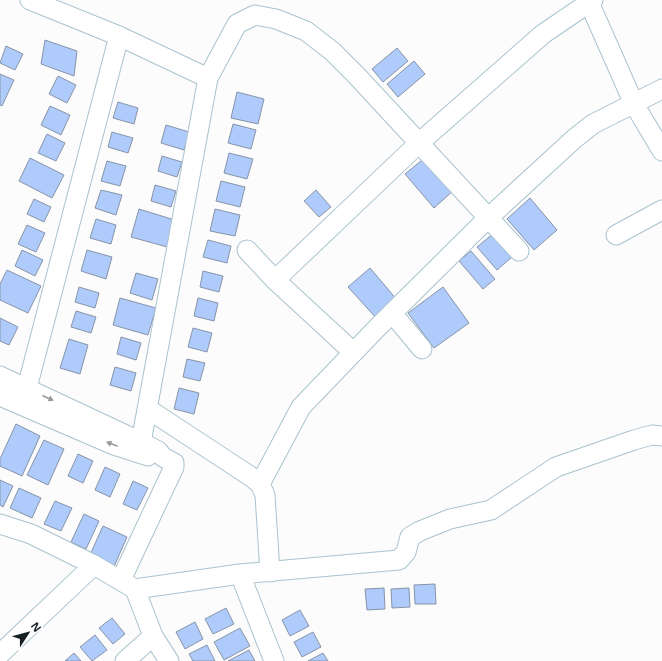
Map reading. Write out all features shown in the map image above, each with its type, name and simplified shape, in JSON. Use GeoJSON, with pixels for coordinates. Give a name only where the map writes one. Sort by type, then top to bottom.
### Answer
{"type":"FeatureCollection","features":[{"type":"Feature","properties":{"kind":"street"},"geometry":{"type":"LineString","coordinates":[[30,0],[119,36],[208,78]]}},
{"type":"Feature","properties":{"kind":"street"},"geometry":{"type":"LineString","coordinates":[[275,280],[419,143],[543,34],[590,1],[634,104],[662,151]]}},
{"type":"Feature","properties":{"kind":"street"},"geometry":{"type":"LineString","coordinates":[[140,448],[208,78],[237,24],[255,15],[276,19],[306,31],[332,51],[519,251]]}},
{"type":"Feature","properties":{"kind":"street"},"geometry":{"type":"LineString","coordinates":[[27,388],[119,36]]}},
{"type":"Feature","properties":{"kind":"street"},"geometry":{"type":"LineString","coordinates":[[260,484],[300,407],[488,218],[574,139],[593,124],[634,104],[662,88]]}},
{"type":"Feature","properties":{"kind":"street"},"geometry":{"type":"LineString","coordinates":[[616,236],[662,210]]}},
{"type":"Feature","properties":{"kind":"street"},"geometry":{"type":"LineString","coordinates":[[247,250],[275,280],[354,352]]}},
{"type":"Feature","properties":{"kind":"street"},"geometry":{"type":"LineString","coordinates":[[392,313],[422,350]]}},
{"type":"Feature","properties":{"kind":"street"},"geometry":{"type":"LineString","coordinates":[[0,376],[27,388],[140,448]]}},
{"type":"Feature","properties":{"kind":"street"},"geometry":{"type":"LineString","coordinates":[[0,396],[114,445],[158,451],[162,457],[174,463],[174,468],[128,585]]}},
{"type":"Feature","properties":{"kind":"street"},"geometry":{"type":"LineString","coordinates":[[148,409],[260,484],[265,495],[270,572]]}},
{"type":"Feature","properties":{"kind":"street"},"geometry":{"type":"LineString","coordinates":[[128,585],[399,560],[406,552],[410,538],[420,531],[450,520],[491,510],[556,467],[634,440],[652,435],[662,436]]}},
{"type":"Feature","properties":{"kind":"street"},"geometry":{"type":"LineString","coordinates":[[0,524],[32,534],[94,565],[128,585],[153,636],[169,661]]}},
{"type":"Feature","properties":{"kind":"street"},"geometry":{"type":"LineString","coordinates":[[0,654],[94,565]]}},
{"type":"Feature","properties":{"kind":"street"},"geometry":{"type":"LineString","coordinates":[[240,574],[274,661]]}},
{"type":"Feature","properties":{"kind":"street"},"geometry":{"type":"LineString","coordinates":[[125,661],[153,636]]}},
{"type":"Feature","properties":{"kind":"building"},"geometry":{"type":"Polygon","coordinates":[[[45,40],[77,51],[74,76],[41,64],[45,40]]]}},
{"type":"Feature","properties":{"kind":"building"},"geometry":{"type":"Polygon","coordinates":[[[6,46],[23,54],[15,70],[0,63],[6,46]]]}},
{"type":"Feature","properties":{"kind":"building"},"geometry":{"type":"Polygon","coordinates":[[[397,48],[408,61],[383,82],[372,69],[397,48]]]}},
{"type":"Feature","properties":{"kind":"building"},"geometry":{"type":"Polygon","coordinates":[[[414,61],[425,74],[398,97],[387,84],[414,61]]]}},
{"type":"Feature","properties":{"kind":"building"},"geometry":{"type":"Polygon","coordinates":[[[0,74],[14,80],[2,106],[0,105],[0,74]]]}},
{"type":"Feature","properties":{"kind":"building"},"geometry":{"type":"Polygon","coordinates":[[[58,76],[76,85],[67,103],[49,94],[58,76]]]}},
{"type":"Feature","properties":{"kind":"building"},"geometry":{"type":"Polygon","coordinates":[[[237,92],[264,99],[258,124],[231,118],[237,92]]]}},
{"type":"Feature","properties":{"kind":"building"},"geometry":{"type":"Polygon","coordinates":[[[118,102],[138,108],[134,124],[113,118],[118,102]]]}},
{"type":"Feature","properties":{"kind":"building"},"geometry":{"type":"Polygon","coordinates":[[[50,106],[70,115],[61,135],[41,125],[50,106]]]}},
{"type":"Feature","properties":{"kind":"building"},"geometry":{"type":"Polygon","coordinates":[[[233,124],[256,130],[251,149],[228,143],[233,124]]]}},
{"type":"Feature","properties":{"kind":"building"},"geometry":{"type":"Polygon","coordinates":[[[166,125],[189,132],[184,150],[161,143],[166,125]]]}},
{"type":"Feature","properties":{"kind":"building"},"geometry":{"type":"Polygon","coordinates":[[[112,132],[133,138],[128,153],[108,147],[112,132]]]}},
{"type":"Feature","properties":{"kind":"building"},"geometry":{"type":"Polygon","coordinates":[[[47,134],[65,143],[56,161],[38,153],[47,134]]]}},
{"type":"Feature","properties":{"kind":"building"},"geometry":{"type":"Polygon","coordinates":[[[229,153],[253,159],[247,179],[224,173],[229,153]]]}},
{"type":"Feature","properties":{"kind":"building"},"geometry":{"type":"Polygon","coordinates":[[[162,156],[182,162],[177,177],[158,171],[162,156]]]}},
{"type":"Feature","properties":{"kind":"building"},"geometry":{"type":"Polygon","coordinates":[[[427,156],[455,189],[434,208],[405,174],[427,156]]]}},
{"type":"Feature","properties":{"kind":"building"},"geometry":{"type":"Polygon","coordinates":[[[30,158],[64,175],[52,198],[19,181],[30,158]]]}},
{"type":"Feature","properties":{"kind":"building"},"geometry":{"type":"Polygon","coordinates":[[[107,161],[126,166],[120,186],[101,181],[107,161]]]}},
{"type":"Feature","properties":{"kind":"building"},"geometry":{"type":"Polygon","coordinates":[[[221,181],[245,187],[240,207],[216,201],[221,181]]]}},
{"type":"Feature","properties":{"kind":"building"},"geometry":{"type":"Polygon","coordinates":[[[155,185],[176,191],[171,207],[151,201],[155,185]]]}},
{"type":"Feature","properties":{"kind":"building"},"geometry":{"type":"Polygon","coordinates":[[[101,190],[122,195],[116,215],[95,208],[101,190]]]}},
{"type":"Feature","properties":{"kind":"building"},"geometry":{"type":"Polygon","coordinates":[[[316,190],[331,207],[319,217],[304,201],[316,190]]]}},
{"type":"Feature","properties":{"kind":"building"},"geometry":{"type":"Polygon","coordinates":[[[530,198],[557,230],[534,250],[507,219],[530,198]]]}},
{"type":"Feature","properties":{"kind":"building"},"geometry":{"type":"Polygon","coordinates":[[[34,199],[51,207],[44,222],[27,214],[34,199]]]}},
{"type":"Feature","properties":{"kind":"building"},"geometry":{"type":"Polygon","coordinates":[[[139,209],[178,221],[171,248],[131,237],[139,209]]]}},
{"type":"Feature","properties":{"kind":"building"},"geometry":{"type":"Polygon","coordinates":[[[215,209],[240,215],[235,236],[210,231],[215,209]]]}},
{"type":"Feature","properties":{"kind":"building"},"geometry":{"type":"Polygon","coordinates":[[[96,219],[116,225],[111,244],[90,238],[96,219]]]}},
{"type":"Feature","properties":{"kind":"building"},"geometry":{"type":"Polygon","coordinates":[[[27,225],[45,233],[36,252],[18,244],[27,225]]]}},
{"type":"Feature","properties":{"kind":"building"},"geometry":{"type":"Polygon","coordinates":[[[494,233],[513,256],[497,270],[477,247],[494,233]]]}},
{"type":"Feature","properties":{"kind":"building"},"geometry":{"type":"Polygon","coordinates":[[[208,240],[231,246],[227,263],[203,257],[208,240]]]}},
{"type":"Feature","properties":{"kind":"building"},"geometry":{"type":"Polygon","coordinates":[[[22,250],[43,260],[35,276],[15,266],[22,250]]]}},
{"type":"Feature","properties":{"kind":"building"},"geometry":{"type":"Polygon","coordinates":[[[87,250],[112,257],[106,279],[81,271],[87,250]]]}},
{"type":"Feature","properties":{"kind":"building"},"geometry":{"type":"Polygon","coordinates":[[[471,251],[495,279],[483,289],[459,261],[471,251]]]}},
{"type":"Feature","properties":{"kind":"building"},"geometry":{"type":"Polygon","coordinates":[[[370,268],[398,301],[377,319],[348,287],[370,268]]]}},
{"type":"Feature","properties":{"kind":"building"},"geometry":{"type":"Polygon","coordinates":[[[7,270],[41,286],[28,313],[0,300],[0,284],[7,270]]]}},
{"type":"Feature","properties":{"kind":"building"},"geometry":{"type":"Polygon","coordinates":[[[203,271],[223,276],[219,292],[200,287],[203,271]]]}},
{"type":"Feature","properties":{"kind":"building"},"geometry":{"type":"Polygon","coordinates":[[[136,273],[158,279],[152,300],[130,293],[136,273]]]}},
{"type":"Feature","properties":{"kind":"building"},"geometry":{"type":"Polygon","coordinates":[[[79,287],[99,293],[95,308],[75,302],[79,287]]]}},
{"type":"Feature","properties":{"kind":"building"},"geometry":{"type":"Polygon","coordinates":[[[443,287],[469,323],[434,348],[408,313],[443,287]]]}},
{"type":"Feature","properties":{"kind":"building"},"geometry":{"type":"Polygon","coordinates":[[[120,298],[156,308],[148,335],[113,325],[120,298]]]}},
{"type":"Feature","properties":{"kind":"building"},"geometry":{"type":"Polygon","coordinates":[[[198,298],[218,303],[214,321],[194,316],[198,298]]]}},
{"type":"Feature","properties":{"kind":"building"},"geometry":{"type":"Polygon","coordinates":[[[76,311],[96,317],[91,333],[71,327],[76,311]]]}},
{"type":"Feature","properties":{"kind":"building"},"geometry":{"type":"Polygon","coordinates":[[[0,318],[18,327],[9,345],[0,341],[0,318]]]}},
{"type":"Feature","properties":{"kind":"building"},"geometry":{"type":"Polygon","coordinates":[[[193,328],[212,333],[207,352],[188,347],[193,328]]]}},
{"type":"Feature","properties":{"kind":"building"},"geometry":{"type":"Polygon","coordinates":[[[121,337],[141,343],[136,360],[117,354],[121,337]]]}},
{"type":"Feature","properties":{"kind":"building"},"geometry":{"type":"Polygon","coordinates":[[[69,339],[88,345],[80,374],[60,368],[69,339]]]}},
{"type":"Feature","properties":{"kind":"building"},"geometry":{"type":"Polygon","coordinates":[[[187,359],[205,363],[200,381],[183,377],[187,359]]]}},
{"type":"Feature","properties":{"kind":"building"},"geometry":{"type":"Polygon","coordinates":[[[115,367],[136,373],[131,391],[110,385],[115,367]]]}},
{"type":"Feature","properties":{"kind":"building"},"geometry":{"type":"Polygon","coordinates":[[[179,388],[199,393],[194,414],[174,409],[179,388]]]}},
{"type":"Feature","properties":{"kind":"building"},"geometry":{"type":"Polygon","coordinates":[[[16,424],[40,436],[22,476],[0,466],[0,459],[16,424]]]}},
{"type":"Feature","properties":{"kind":"building"},"geometry":{"type":"Polygon","coordinates":[[[44,440],[64,449],[48,485],[27,475],[44,440]]]}},
{"type":"Feature","properties":{"kind":"building"},"geometry":{"type":"Polygon","coordinates":[[[78,454],[93,461],[83,483],[68,476],[78,454]]]}},
{"type":"Feature","properties":{"kind":"building"},"geometry":{"type":"Polygon","coordinates":[[[105,467],[120,474],[110,497],[95,490],[105,467]]]}},
{"type":"Feature","properties":{"kind":"building"},"geometry":{"type":"Polygon","coordinates":[[[0,480],[13,486],[3,507],[0,505],[0,480]]]}},
{"type":"Feature","properties":{"kind":"building"},"geometry":{"type":"Polygon","coordinates":[[[133,481],[148,488],[137,510],[123,504],[133,481]]]}},
{"type":"Feature","properties":{"kind":"building"},"geometry":{"type":"Polygon","coordinates":[[[19,488],[41,498],[32,518],[10,508],[19,488]]]}},
{"type":"Feature","properties":{"kind":"building"},"geometry":{"type":"Polygon","coordinates":[[[55,501],[72,508],[61,531],[44,524],[55,501]]]}},
{"type":"Feature","properties":{"kind":"building"},"geometry":{"type":"Polygon","coordinates":[[[84,514],[99,521],[86,549],[71,542],[84,514]]]}},
{"type":"Feature","properties":{"kind":"building"},"geometry":{"type":"Polygon","coordinates":[[[103,526],[127,537],[113,569],[89,557],[103,526]]]}},
{"type":"Feature","properties":{"kind":"building"},"geometry":{"type":"Polygon","coordinates":[[[435,584],[436,604],[415,604],[414,585],[435,584]]]}},
{"type":"Feature","properties":{"kind":"building"},"geometry":{"type":"Polygon","coordinates":[[[384,588],[385,609],[367,610],[365,589],[384,588]]]}},
{"type":"Feature","properties":{"kind":"building"},"geometry":{"type":"Polygon","coordinates":[[[409,588],[410,607],[392,608],[391,589],[409,588]]]}},
{"type":"Feature","properties":{"kind":"building"},"geometry":{"type":"Polygon","coordinates":[[[226,608],[234,624],[213,634],[205,619],[226,608]]]}},
{"type":"Feature","properties":{"kind":"building"},"geometry":{"type":"Polygon","coordinates":[[[300,610],[309,626],[290,636],[282,620],[300,610]]]}},
{"type":"Feature","properties":{"kind":"building"},"geometry":{"type":"Polygon","coordinates":[[[112,618],[125,634],[113,644],[99,628],[112,618]]]}},
{"type":"Feature","properties":{"kind":"building"},"geometry":{"type":"Polygon","coordinates":[[[195,622],[203,639],[185,649],[176,632],[195,622]]]}},
{"type":"Feature","properties":{"kind":"building"},"geometry":{"type":"Polygon","coordinates":[[[240,628],[250,646],[224,660],[214,642],[240,628]]]}},
{"type":"Feature","properties":{"kind":"building"},"geometry":{"type":"Polygon","coordinates":[[[313,632],[321,647],[302,657],[294,642],[313,632]]]}},
{"type":"Feature","properties":{"kind":"building"},"geometry":{"type":"Polygon","coordinates":[[[95,635],[107,650],[92,661],[80,647],[95,635]]]}},
{"type":"Feature","properties":{"kind":"building"},"geometry":{"type":"Polygon","coordinates":[[[207,645],[215,661],[193,661],[189,654],[207,645]]]}},
{"type":"Feature","properties":{"kind":"building"},"geometry":{"type":"Polygon","coordinates":[[[249,650],[255,661],[228,661],[249,650]]]}},
{"type":"Feature","properties":{"kind":"building"},"geometry":{"type":"Polygon","coordinates":[[[74,653],[81,661],[65,661],[74,653]]]}},
{"type":"Feature","properties":{"kind":"building"},"geometry":{"type":"Polygon","coordinates":[[[323,653],[328,661],[308,661],[323,653]]]}}]}
